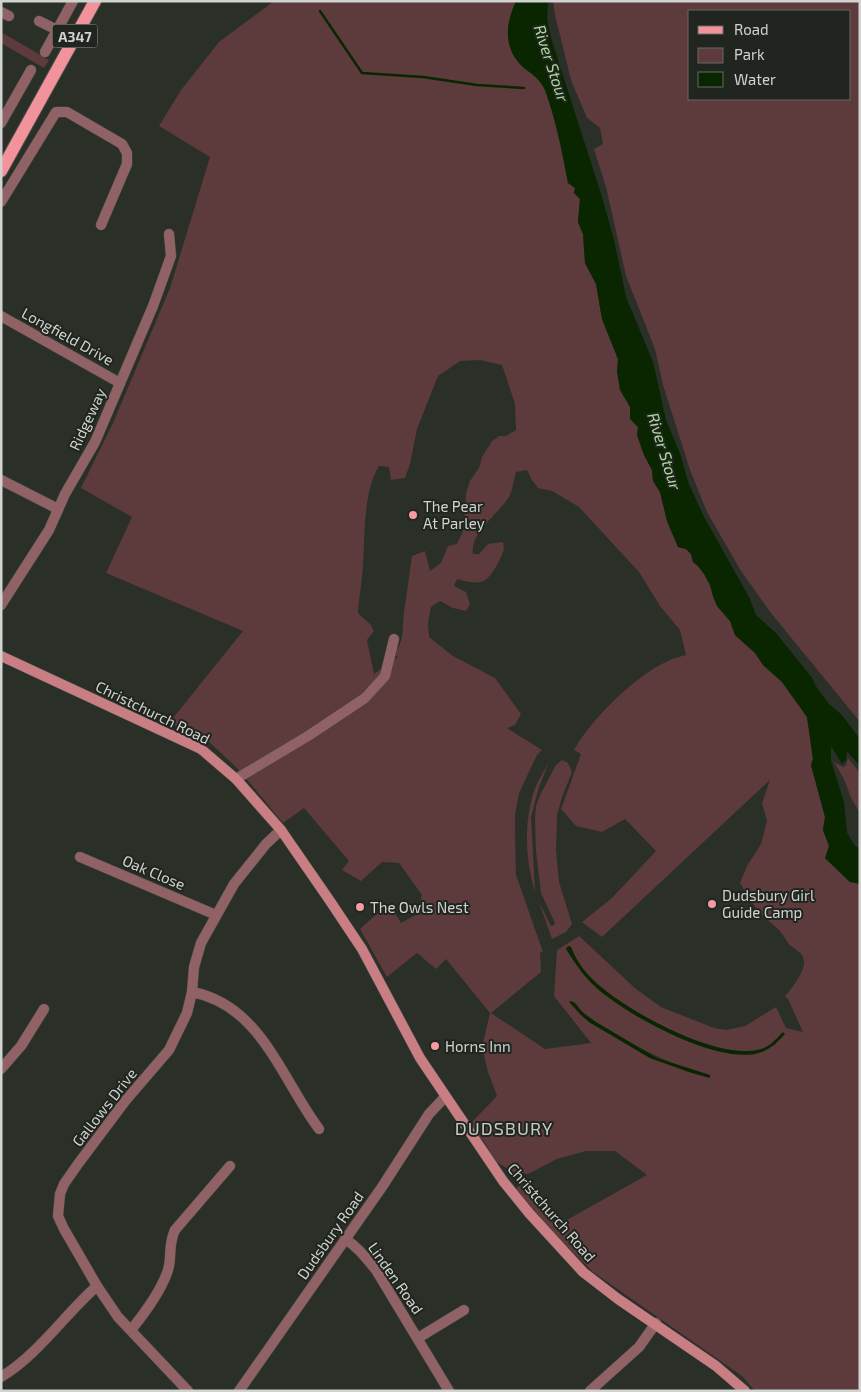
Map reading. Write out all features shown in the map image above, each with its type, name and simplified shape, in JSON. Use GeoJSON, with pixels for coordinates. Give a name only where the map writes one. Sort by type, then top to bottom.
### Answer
{"type":"FeatureCollection","features":[{"type":"Feature","properties":{"kind":"main road","name":"A347"},"geometry":{"type":"LineString","coordinates":[[1,171],[95,1]]}},
{"type":"Feature","properties":{"kind":"main road","name":"A347"},"geometry":{"type":"LineString","coordinates":[[1,155],[39,100]]}},
{"type":"Feature","properties":{"kind":"main road","name":"Christchurch Road"},"geometry":{"type":"LineString","coordinates":[[1,656],[201,749],[236,779],[281,830],[362,949],[420,1058],[445,1098],[503,1181],[529,1213],[583,1272],[618,1299],[656,1323],[716,1366],[745,1391]]}},
{"type":"Feature","properties":{"kind":"street"},"geometry":{"type":"LineString","coordinates":[[45,52],[73,1]]}},
{"type":"Feature","properties":{"kind":"street"},"geometry":{"type":"LineString","coordinates":[[39,21],[57,30]]}},
{"type":"Feature","properties":{"kind":"street"},"geometry":{"type":"LineString","coordinates":[[2,120],[31,70]]}},
{"type":"Feature","properties":{"kind":"street"},"geometry":{"type":"LineString","coordinates":[[1,202],[56,112],[67,112],[122,144],[127,154],[127,164],[101,225]]}},
{"type":"Feature","properties":{"kind":"street","name":"Ridgeway"},"geometry":{"type":"LineString","coordinates":[[1,604],[49,530],[65,494],[94,442],[153,306],[171,256],[170,234]]}},
{"type":"Feature","properties":{"kind":"street","name":"Longfield Drive"},"geometry":{"type":"LineString","coordinates":[[1,316],[120,383]]}},
{"type":"Feature","properties":{"kind":"street"},"geometry":{"type":"LineString","coordinates":[[1,480],[58,510]]}},
{"type":"Feature","properties":{"kind":"street"},"geometry":{"type":"LineString","coordinates":[[236,779],[308,736],[366,698],[385,676],[394,639]]}},
{"type":"Feature","properties":{"kind":"street","name":"Gallows Drive"},"geometry":{"type":"LineString","coordinates":[[188,1391],[118,1317],[97,1286],[58,1216],[60,1194],[64,1184],[78,1164],[126,1100],[169,1050],[187,1013],[192,992],[196,956],[201,943],[234,884],[266,844],[281,830]]}},
{"type":"Feature","properties":{"kind":"street","name":"Oak Close"},"geometry":{"type":"LineString","coordinates":[[80,857],[216,915]]}},
{"type":"Feature","properties":{"kind":"street"},"geometry":{"type":"LineString","coordinates":[[192,992],[215,999],[240,1015],[263,1039],[309,1116],[319,1129]]}},
{"type":"Feature","properties":{"kind":"street"},"geometry":{"type":"LineString","coordinates":[[1,1069],[21,1046],[44,1009]]}},
{"type":"Feature","properties":{"kind":"street","name":"Dudsbury Road"},"geometry":{"type":"LineString","coordinates":[[239,1391],[382,1187],[429,1114],[445,1098]]}},
{"type":"Feature","properties":{"kind":"street"},"geometry":{"type":"LineString","coordinates":[[131,1330],[145,1312],[167,1274],[170,1262],[171,1240],[175,1230],[230,1166]]}},
{"type":"Feature","properties":{"kind":"street","name":"Linden Road"},"geometry":{"type":"LineString","coordinates":[[345,1239],[353,1244],[376,1270],[448,1391]]}},
{"type":"Feature","properties":{"kind":"street"},"geometry":{"type":"LineString","coordinates":[[1,1377],[22,1363],[97,1286]]}},
{"type":"Feature","properties":{"kind":"street","name":"Linden Road"},"geometry":{"type":"LineString","coordinates":[[418,1338],[464,1310]]}},
{"type":"Feature","properties":{"kind":"street"},"geometry":{"type":"LineString","coordinates":[[590,1391],[639,1347],[656,1323]]}},
{"type":"Feature","properties":{"kind":"green space"},"geometry":{"type":"Polygon","coordinates":[[[274,1],[516,1],[508,28],[509,45],[517,61],[541,83],[549,101],[568,183],[575,188],[574,193],[580,199],[578,222],[583,234],[585,263],[596,284],[602,319],[618,359],[617,372],[630,407],[630,419],[638,427],[637,435],[652,470],[653,481],[660,492],[667,521],[678,547],[686,549],[691,554],[693,562],[704,574],[717,606],[730,621],[735,635],[782,682],[807,717],[813,759],[811,765],[825,817],[823,830],[829,846],[825,858],[850,882],[860,884],[860,1391],[755,1391],[742,1376],[593,1272],[553,1232],[516,1190],[519,1185],[525,1184],[556,1226],[647,1175],[615,1151],[586,1151],[557,1159],[528,1174],[513,1172],[495,1161],[485,1143],[470,1124],[497,1096],[488,1072],[482,1047],[490,1013],[446,959],[436,969],[417,953],[387,977],[360,929],[389,903],[401,923],[417,914],[422,895],[399,863],[382,862],[361,881],[342,870],[349,861],[304,808],[283,823],[239,770],[205,738],[169,723],[243,631],[106,573],[132,517],[81,488],[113,423],[170,288],[210,157],[159,126],[181,90],[219,42],[274,1]],[[480,360],[460,361],[438,376],[417,429],[410,464],[405,478],[391,480],[389,467],[379,466],[370,488],[367,501],[358,613],[371,625],[374,631],[367,640],[374,674],[398,657],[394,654],[400,644],[402,634],[412,556],[425,551],[430,571],[441,563],[448,546],[457,544],[464,529],[466,493],[470,481],[479,468],[482,457],[492,441],[499,436],[506,436],[516,430],[515,404],[502,365],[480,360]],[[527,470],[516,472],[510,495],[480,530],[473,546],[473,554],[479,554],[488,544],[503,542],[503,552],[495,569],[483,581],[472,582],[457,579],[454,586],[466,592],[470,604],[466,611],[453,608],[440,601],[431,607],[428,623],[429,637],[453,656],[495,678],[521,714],[515,725],[507,728],[542,750],[537,755],[519,793],[515,815],[516,875],[543,952],[540,952],[541,972],[491,1013],[545,1049],[591,1043],[554,996],[557,950],[579,936],[636,989],[661,1007],[714,1028],[726,1030],[745,1026],[776,1007],[786,1028],[803,1032],[785,996],[802,971],[804,959],[788,943],[782,933],[753,904],[740,883],[747,866],[761,844],[767,821],[762,803],[770,780],[602,937],[582,922],[612,898],[656,851],[625,819],[602,832],[576,826],[561,809],[581,754],[574,750],[591,725],[629,687],[655,668],[672,659],[686,655],[680,630],[660,606],[639,572],[579,507],[552,491],[538,488],[527,470]],[[568,946],[582,973],[599,989],[635,1015],[700,1046],[752,1055],[776,1044],[776,1039],[760,1049],[739,1051],[714,1046],[660,1025],[635,1011],[600,987],[583,968],[571,947],[568,946]],[[575,1003],[580,1014],[589,1022],[650,1058],[710,1078],[659,1057],[623,1039],[591,1019],[575,1003]]]}},
{"type":"Feature","properties":{"kind":"green space"},"geometry":{"type":"Polygon","coordinates":[[[553,1],[860,1],[860,722],[771,613],[741,571],[707,512],[690,470],[663,385],[655,349],[626,276],[606,187],[594,149],[603,144],[600,128],[587,118],[571,80],[553,1]]]}},
{"type":"Feature","properties":{"kind":"green space"},"geometry":{"type":"Polygon","coordinates":[[[1,32],[49,60],[44,68],[1,43],[1,32]]]}},
{"type":"Feature","properties":{"kind":"green space"},"geometry":{"type":"Polygon","coordinates":[[[848,758],[860,773],[860,813],[834,762],[843,767],[846,765],[848,758]]]}},
{"type":"Feature","properties":{"kind":"green space"},"geometry":{"type":"Polygon","coordinates":[[[562,760],[568,763],[572,772],[557,815],[556,850],[559,882],[572,924],[566,932],[552,939],[539,902],[551,926],[554,925],[555,923],[541,893],[536,851],[535,819],[536,806],[540,795],[556,765],[562,760]]]}},
{"type":"Feature","properties":{"kind":"green space"},"geometry":{"type":"Polygon","coordinates":[[[549,762],[539,787],[531,817],[535,891],[527,844],[529,809],[533,793],[549,762]]]}},
{"type":"Feature","properties":{"kind":"water","name":"River Stour"},"geometry":{"type":"Polygon","coordinates":[[[516,1],[548,1],[547,19],[552,41],[602,197],[614,240],[626,297],[653,362],[666,420],[681,456],[688,482],[703,515],[749,597],[756,615],[776,633],[813,679],[815,685],[829,704],[842,715],[860,739],[860,766],[847,751],[846,760],[842,764],[831,746],[831,761],[844,802],[847,833],[855,846],[860,849],[860,884],[850,882],[825,858],[829,846],[823,830],[825,817],[811,765],[813,759],[807,717],[782,682],[735,635],[730,621],[717,606],[704,574],[693,562],[691,554],[686,549],[678,547],[667,521],[660,492],[653,481],[652,470],[637,435],[638,427],[630,419],[630,407],[620,390],[617,372],[618,359],[602,319],[596,284],[585,263],[583,234],[578,222],[580,199],[574,193],[575,188],[568,183],[549,101],[541,83],[517,61],[509,45],[508,28],[516,1]]]}},
{"type":"Feature","properties":{"kind":"water"},"geometry":{"type":"Polygon","coordinates":[[[568,946],[571,947],[585,971],[605,991],[647,1018],[697,1041],[722,1048],[744,1051],[765,1048],[783,1032],[785,1034],[771,1047],[754,1054],[716,1051],[695,1044],[651,1024],[600,991],[577,966],[566,949],[568,946]]]}},
{"type":"Feature","properties":{"kind":"water"},"geometry":{"type":"Polygon","coordinates":[[[571,1001],[596,1022],[657,1058],[710,1075],[710,1078],[650,1058],[589,1022],[569,1002],[571,1001]]]}},
{"type":"Feature","properties":{"kind":"waterway"},"geometry":{"type":"LineString","coordinates":[[320,11],[362,73],[423,77],[477,85],[524,88]]}},
{"type":"Feature","properties":{"kind":"place","name":"The Pear At Parley"},"geometry":{"type":"Point","coordinates":[413,515]}},
{"type":"Feature","properties":{"kind":"place","name":"Dudsbury Girl Guide Camp"},"geometry":{"type":"Point","coordinates":[712,904]}},
{"type":"Feature","properties":{"kind":"place","name":"The Owls Nest"},"geometry":{"type":"Point","coordinates":[360,907]}},
{"type":"Feature","properties":{"kind":"place","name":"Horns Inn"},"geometry":{"type":"Point","coordinates":[435,1046]}},
{"type":"Feature","properties":{"kind":"district","name":"DUDSBURY"},"geometry":{"type":"Point","coordinates":[504,1128]}}]}
